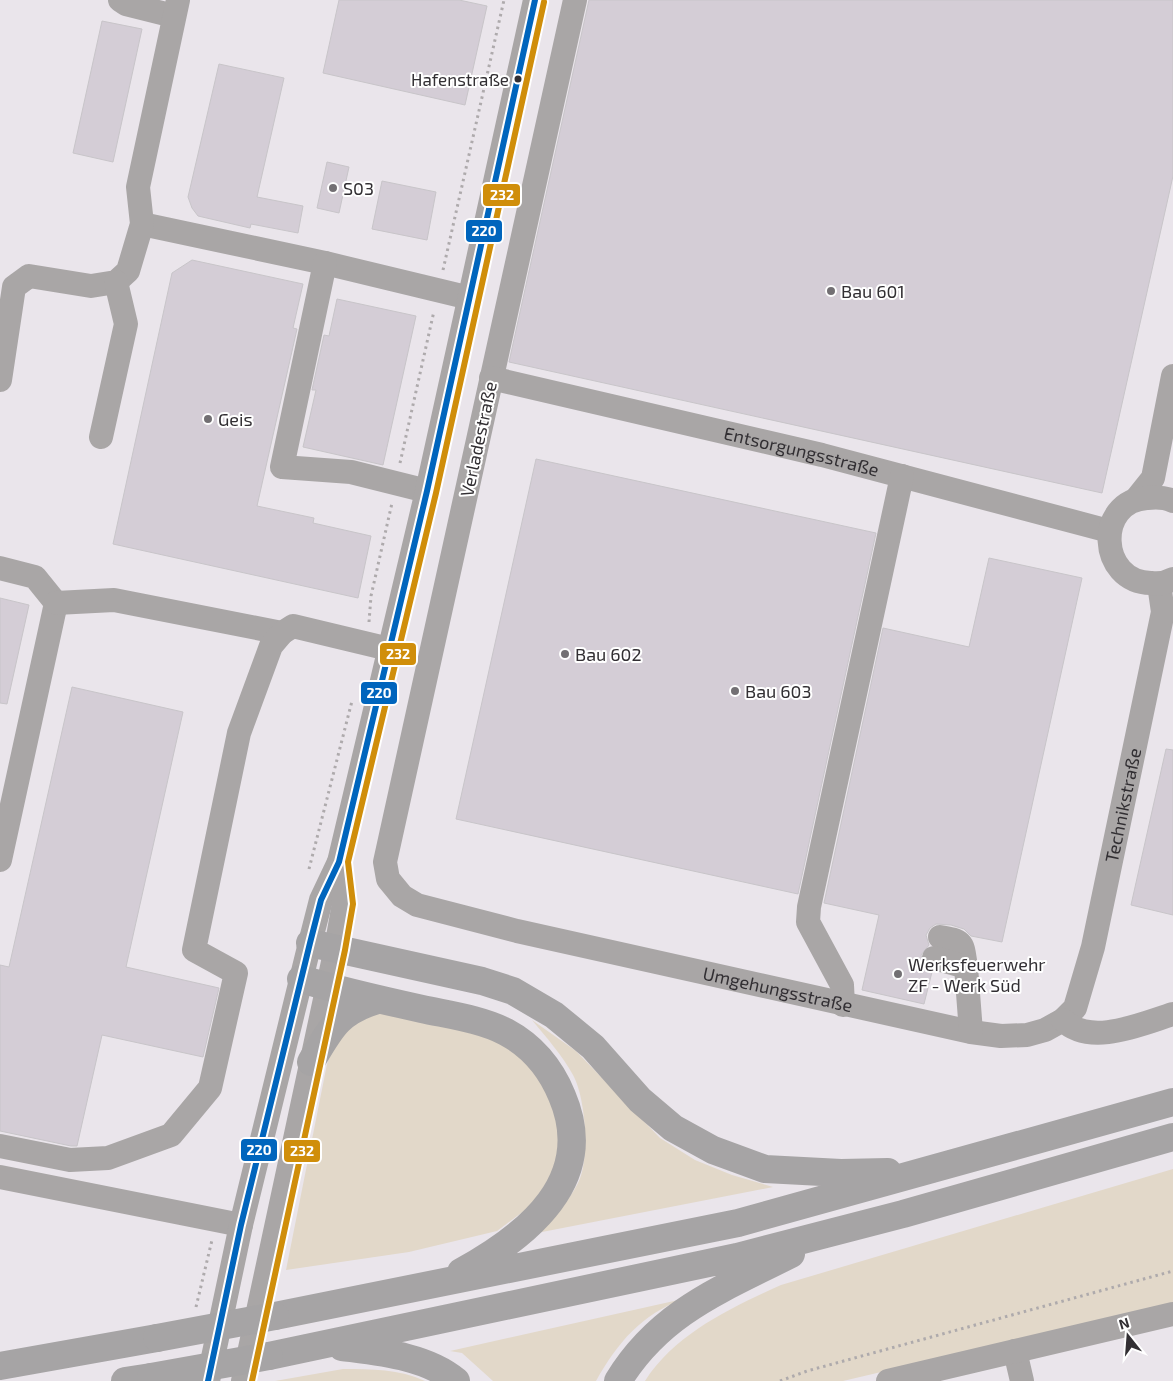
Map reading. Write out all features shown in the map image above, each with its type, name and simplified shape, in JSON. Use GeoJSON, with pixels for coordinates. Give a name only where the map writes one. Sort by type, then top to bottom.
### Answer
{"type":"FeatureCollection","features":[{"type":"Feature","properties":{"kind":"highway"},"geometry":{"type":"LineString","coordinates":[[323,946],[473,979],[513,991],[554,1015],[593,1047],[640,1100],[673,1128],[713,1150],[765,1169],[841,1173],[930,1171]]}},
{"type":"Feature","properties":{"kind":"highway"},"geometry":{"type":"LineString","coordinates":[[301,979],[377,1000],[474,1021],[506,1032],[541,1059],[554,1078],[572,1126],[571,1152],[566,1177],[550,1205],[525,1230],[491,1256],[439,1285]]}},
{"type":"Feature","properties":{"kind":"highway"},"geometry":{"type":"LineString","coordinates":[[311,1062],[340,1018],[361,1005],[377,1000]]}},
{"type":"Feature","properties":{"kind":"highway"},"geometry":{"type":"LineString","coordinates":[[0,1366],[439,1285],[738,1223],[1173,1102]]}},
{"type":"Feature","properties":{"kind":"highway"},"geometry":{"type":"LineString","coordinates":[[138,1379],[324,1345],[737,1257],[1079,1165],[1173,1137]]}},
{"type":"Feature","properties":{"kind":"highway"},"geometry":{"type":"LineString","coordinates":[[618,1381],[650,1339],[688,1307],[842,1229]]}},
{"type":"Feature","properties":{"kind":"highway"},"geometry":{"type":"LineString","coordinates":[[324,1345],[389,1354],[446,1373],[456,1381]]}},
{"type":"Feature","properties":{"kind":"street"},"geometry":{"type":"LineString","coordinates":[[0,380],[14,287],[29,276],[92,286],[116,282],[128,272],[142,224],[138,187],[176,8],[126,4],[120,0]]}},
{"type":"Feature","properties":{"kind":"street"},"geometry":{"type":"LineString","coordinates":[[208,1381],[241,1225],[301,979],[323,946],[344,904],[339,862],[378,646],[427,491],[535,0]]}},
{"type":"Feature","properties":{"kind":"street","name":"Verladestraße"},"geometry":{"type":"LineString","coordinates":[[388,879],[385,862],[575,0]]}},
{"type":"Feature","properties":{"kind":"street"},"geometry":{"type":"LineString","coordinates":[[142,224],[325,263],[470,298]]}},
{"type":"Feature","properties":{"kind":"street"},"geometry":{"type":"LineString","coordinates":[[325,263],[282,468],[351,472],[427,491]]}},
{"type":"Feature","properties":{"kind":"street"},"geometry":{"type":"LineString","coordinates":[[101,437],[126,324],[116,282]]}},
{"type":"Feature","properties":{"kind":"street"},"geometry":{"type":"LineString","coordinates":[[1166,581],[1142,583],[1128,576],[1117,566],[1110,552],[1109,531],[1114,518],[1124,506],[1137,498],[1153,478],[1173,376]]}},
{"type":"Feature","properties":{"kind":"street","name":"Entsorgungsstraße"},"geometry":{"type":"LineString","coordinates":[[491,378],[822,455],[1109,531]]}},
{"type":"Feature","properties":{"kind":"street"},"geometry":{"type":"LineString","coordinates":[[843,1005],[842,985],[808,922],[809,907],[902,476]]}},
{"type":"Feature","properties":{"kind":"street"},"geometry":{"type":"LineString","coordinates":[[1137,498],[1156,497],[1173,501]]}},
{"type":"Feature","properties":{"kind":"street"},"geometry":{"type":"LineString","coordinates":[[0,568],[35,577],[56,603]]}},
{"type":"Feature","properties":{"kind":"street","name":"Technikstraße"},"geometry":{"type":"LineString","coordinates":[[1063,1020],[1074,1008],[1093,947],[1163,612],[1166,581]]}},
{"type":"Feature","properties":{"kind":"street"},"geometry":{"type":"LineString","coordinates":[[56,603],[114,600],[282,633]]}},
{"type":"Feature","properties":{"kind":"street"},"geometry":{"type":"LineString","coordinates":[[0,860],[56,603]]}},
{"type":"Feature","properties":{"kind":"street"},"geometry":{"type":"LineString","coordinates":[[0,1146],[70,1160],[108,1158],[171,1136],[210,1088],[236,973],[194,950],[239,733],[272,646],[282,633],[293,626],[378,646]]}},
{"type":"Feature","properties":{"kind":"street","name":"Umgehungsstraße"},"geometry":{"type":"LineString","coordinates":[[388,879],[402,896],[417,905],[527,933],[843,1005],[971,1032],[1001,1036],[1027,1035],[1045,1030],[1063,1020]]}},
{"type":"Feature","properties":{"kind":"street"},"geometry":{"type":"LineString","coordinates":[[243,1381],[327,987],[323,946]]}},
{"type":"Feature","properties":{"kind":"street"},"geometry":{"type":"LineString","coordinates":[[937,947],[965,961],[971,1032]]}},
{"type":"Feature","properties":{"kind":"street"},"geometry":{"type":"LineString","coordinates":[[1063,1020],[1070,1028],[1081,1033],[1105,1032],[1173,1014]]}},
{"type":"Feature","properties":{"kind":"street"},"geometry":{"type":"LineString","coordinates":[[0,1177],[241,1225]]}},
{"type":"Feature","properties":{"kind":"street"},"geometry":{"type":"LineString","coordinates":[[888,1381],[1173,1314]]}},
{"type":"Feature","properties":{"kind":"street"},"geometry":{"type":"LineString","coordinates":[[1014,1351],[1022,1381]]}},
{"type":"Feature","properties":{"kind":"path"},"geometry":{"type":"LineString","coordinates":[[378,646],[371,596],[504,0]]}},
{"type":"Feature","properties":{"kind":"path"},"geometry":{"type":"LineString","coordinates":[[780,1381],[807,1371],[1173,1270]]}},
{"type":"Feature","properties":{"kind":"shaded area"},"geometry":{"type":"Polygon","coordinates":[[[388,1009],[495,1039],[529,1059],[555,1105],[560,1147],[555,1169],[532,1205],[497,1231],[409,1252],[286,1270],[330,1049],[340,1030],[388,1009]]]}},
{"type":"Feature","properties":{"kind":"shaded area"},"geometry":{"type":"Polygon","coordinates":[[[532,1020],[576,1051],[660,1138],[695,1160],[732,1175],[773,1187],[537,1233],[565,1204],[578,1183],[584,1160],[585,1129],[581,1098],[573,1075],[559,1053],[532,1020]]]}},
{"type":"Feature","properties":{"kind":"shaded area"},"geometry":{"type":"Polygon","coordinates":[[[1173,1169],[1173,1303],[843,1381],[645,1381],[672,1349],[688,1336],[724,1313],[781,1285],[1173,1169]]]}},
{"type":"Feature","properties":{"kind":"shaded area"},"geometry":{"type":"Polygon","coordinates":[[[683,1299],[655,1313],[632,1331],[613,1354],[596,1381],[493,1381],[462,1353],[450,1351],[683,1299]]]}},
{"type":"Feature","properties":{"kind":"shaded area"},"geometry":{"type":"Polygon","coordinates":[[[343,1369],[395,1372],[425,1381],[275,1381],[343,1369]]]}},
{"type":"Feature","properties":{"kind":"building"},"geometry":{"type":"Polygon","coordinates":[[[339,0],[459,0],[487,6],[465,105],[323,73],[339,0]]]}},
{"type":"Feature","properties":{"kind":"building","name":"Bau 601"},"geometry":{"type":"Polygon","coordinates":[[[589,0],[1173,0],[1173,176],[1102,493],[509,362],[589,0]]]}},
{"type":"Feature","properties":{"kind":"building"},"geometry":{"type":"Polygon","coordinates":[[[102,21],[142,29],[113,162],[73,153],[102,21]]]}},
{"type":"Feature","properties":{"kind":"building"},"geometry":{"type":"Polygon","coordinates":[[[219,64],[284,78],[257,197],[303,206],[298,233],[251,224],[250,228],[198,216],[192,208],[188,197],[219,64]]]}},
{"type":"Feature","properties":{"kind":"building","name":"S03"},"geometry":{"type":"Polygon","coordinates":[[[327,162],[349,167],[339,213],[317,208],[327,162]]]}},
{"type":"Feature","properties":{"kind":"building"},"geometry":{"type":"Polygon","coordinates":[[[382,181],[436,192],[427,240],[372,229],[382,181]]]}},
{"type":"Feature","properties":{"kind":"building","name":"Geis"},"geometry":{"type":"Polygon","coordinates":[[[192,260],[303,284],[293,328],[297,329],[257,506],[314,518],[313,523],[371,536],[358,598],[113,544],[172,273],[192,260]]]}},
{"type":"Feature","properties":{"kind":"building"},"geometry":{"type":"Polygon","coordinates":[[[337,299],[416,316],[383,465],[303,447],[316,390],[312,390],[324,335],[329,336],[337,299]]]}},
{"type":"Feature","properties":{"kind":"building"},"geometry":{"type":"Polygon","coordinates":[[[536,459],[876,533],[798,894],[456,819],[536,459]]]}},
{"type":"Feature","properties":{"kind":"building"},"geometry":{"type":"Polygon","coordinates":[[[989,558],[1082,578],[1002,942],[971,936],[964,929],[951,925],[936,924],[930,928],[926,935],[929,945],[921,955],[924,967],[932,972],[924,1004],[862,990],[879,915],[824,903],[883,628],[969,647],[989,558]]]}},
{"type":"Feature","properties":{"kind":"building"},"geometry":{"type":"Polygon","coordinates":[[[0,598],[29,605],[7,704],[0,703],[0,598]]]}},
{"type":"Feature","properties":{"kind":"building"},"geometry":{"type":"Polygon","coordinates":[[[72,687],[183,712],[126,967],[219,988],[203,1057],[102,1035],[77,1146],[0,1131],[0,965],[9,967],[72,687]]]}},
{"type":"Feature","properties":{"kind":"building"},"geometry":{"type":"Polygon","coordinates":[[[1166,749],[1173,750],[1173,915],[1131,905],[1166,749]]]}},
{"type":"Feature","properties":{"kind":"transit line","name":"220"},"geometry":{"type":"LineString","coordinates":[[208,1381],[241,1225],[310,943],[321,900],[339,862],[427,491],[535,0]]}},
{"type":"Feature","properties":{"kind":"transit line","name":"232"},"geometry":{"type":"LineString","coordinates":[[252,1381],[345,950],[353,904],[348,862],[436,493],[544,2]]}},
{"type":"Feature","properties":{"kind":"place","name":"Hafenstraße"},"geometry":{"type":"Point","coordinates":[518,79]}},
{"type":"Feature","properties":{"kind":"place","name":"S03"},"geometry":{"type":"Point","coordinates":[333,188]}},
{"type":"Feature","properties":{"kind":"place","name":"Bau 601"},"geometry":{"type":"Point","coordinates":[831,291]}},
{"type":"Feature","properties":{"kind":"place","name":"Geis"},"geometry":{"type":"Point","coordinates":[208,419]}},
{"type":"Feature","properties":{"kind":"place","name":"Bau 602"},"geometry":{"type":"Point","coordinates":[565,654]}},
{"type":"Feature","properties":{"kind":"place","name":"Bau 603"},"geometry":{"type":"Point","coordinates":[735,691]}},
{"type":"Feature","properties":{"kind":"place","name":"Werksfeuerwehr ZF - Werk Süd"},"geometry":{"type":"Point","coordinates":[898,974]}}]}
